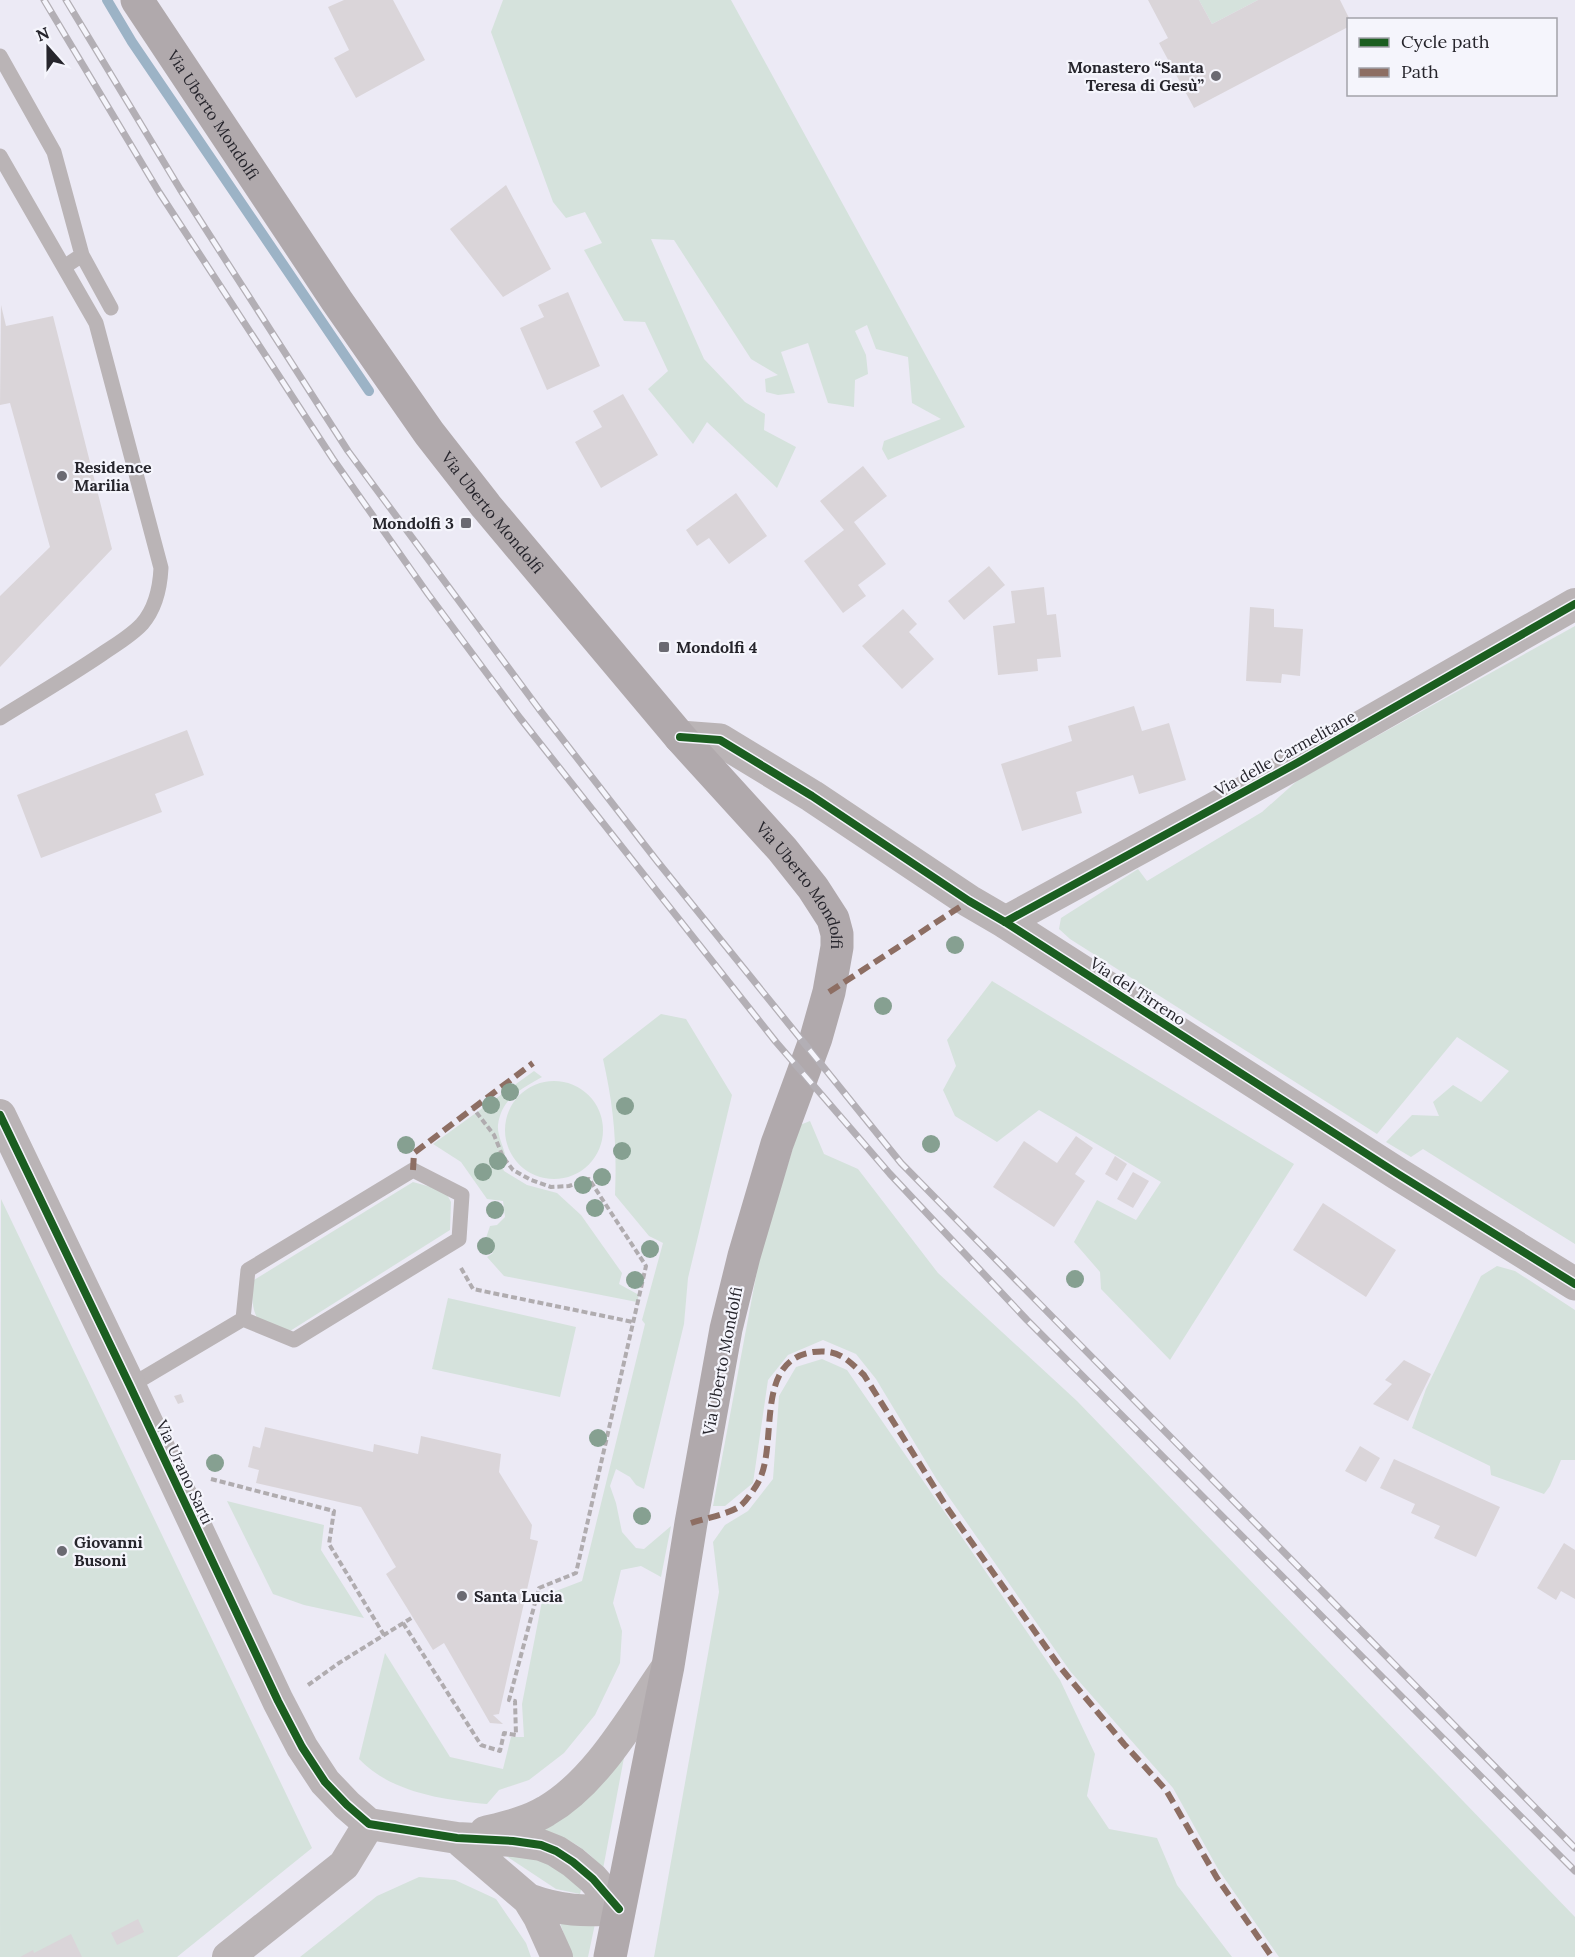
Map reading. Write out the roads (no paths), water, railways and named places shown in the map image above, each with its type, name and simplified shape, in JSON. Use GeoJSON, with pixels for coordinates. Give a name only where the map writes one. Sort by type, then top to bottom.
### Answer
{"type":"FeatureCollection","features":[{"type":"Feature","properties":{"kind":"main road","name":"Via Uberto Mondolfi"},"geometry":{"type":"LineString","coordinates":[[137,0],[337,301],[429,433],[486,506],[680,736],[782,849],[827,907],[837,934],[829,992],[816,1038],[777,1144],[744,1256],[726,1329],[668,1666],[610,1957]]}},
{"type":"Feature","properties":{"kind":"street","name":"Via delle Carmelitane"},"geometry":{"type":"LineString","coordinates":[[1005,922],[1297,763],[1575,604]]}},
{"type":"Feature","properties":{"kind":"street","name":"Via del Tirreno"},"geometry":{"type":"LineString","coordinates":[[680,736],[720,740],[812,796],[969,901],[1575,1284]]}},
{"type":"Feature","properties":{"kind":"street","name":"Via del Tirreno"},"geometry":{"type":"LineString","coordinates":[[782,849],[749,809],[754,793],[771,791],[812,796]]}},
{"type":"Feature","properties":{"kind":"street","name":"Via Urano Sarti"},"geometry":{"type":"LineString","coordinates":[[0,1115],[278,1701],[302,1747],[325,1782],[346,1805],[369,1824]]}},
{"type":"Feature","properties":{"kind":"street"},"geometry":{"type":"LineString","coordinates":[[458,1838],[514,1825],[562,1801],[587,1777],[605,1755],[668,1666]]}},
{"type":"Feature","properties":{"kind":"street"},"geometry":{"type":"LineString","coordinates":[[228,1957],[344,1865],[369,1824],[458,1838],[530,1843],[556,1851],[593,1879],[619,1909]]}},
{"type":"Feature","properties":{"kind":"street"},"geometry":{"type":"LineString","coordinates":[[458,1838],[528,1899],[557,1957]]}},
{"type":"Feature","properties":{"kind":"street"},"geometry":{"type":"LineString","coordinates":[[528,1899],[548,1906],[583,1912],[619,1909]]}},
{"type":"Feature","properties":{"kind":"lane"},"geometry":{"type":"LineString","coordinates":[[0,56],[54,152],[82,255],[111,308]]}},
{"type":"Feature","properties":{"kind":"lane"},"geometry":{"type":"LineString","coordinates":[[0,156],[96,323],[161,568],[155,603],[142,624],[86,665],[0,718]]}},
{"type":"Feature","properties":{"kind":"lane"},"geometry":{"type":"LineString","coordinates":[[64,267],[82,255]]}},
{"type":"Feature","properties":{"kind":"lane"},"geometry":{"type":"LineString","coordinates":[[413,1170],[462,1194],[459,1239],[294,1340],[243,1319],[248,1270],[413,1170]]}},
{"type":"Feature","properties":{"kind":"lane"},"geometry":{"type":"LineString","coordinates":[[130,1386],[243,1319]]}},
{"type":"Feature","properties":{"kind":"waterway"},"geometry":{"type":"LineString","coordinates":[[107,0],[132,42],[369,391]]}},
{"type":"Feature","properties":{"kind":"railway"},"geometry":{"type":"LineString","coordinates":[[44,0],[159,192],[333,459],[428,594],[520,718],[776,1042],[890,1174],[1027,1320],[1575,1871]]}},
{"type":"Feature","properties":{"kind":"railway"},"geometry":{"type":"LineString","coordinates":[[66,0],[180,189],[348,451],[539,709],[657,861],[901,1163],[1575,1848]]}},
{"type":"Feature","properties":{"kind":"place","name":"Monastero “Santa Teresa di Gesù”"},"geometry":{"type":"Point","coordinates":[1216,76]}},
{"type":"Feature","properties":{"kind":"place","name":"Residence Marilia"},"geometry":{"type":"Point","coordinates":[62,476]}},
{"type":"Feature","properties":{"kind":"place","name":"Mondolfi 3"},"geometry":{"type":"Point","coordinates":[466,523]}},
{"type":"Feature","properties":{"kind":"place","name":"Mondolfi 4"},"geometry":{"type":"Point","coordinates":[664,647]}},
{"type":"Feature","properties":{"kind":"place","name":"Giovanni Busoni"},"geometry":{"type":"Point","coordinates":[62,1551]}},
{"type":"Feature","properties":{"kind":"place","name":"Santa Lucia"},"geometry":{"type":"Point","coordinates":[462,1596]}}]}
